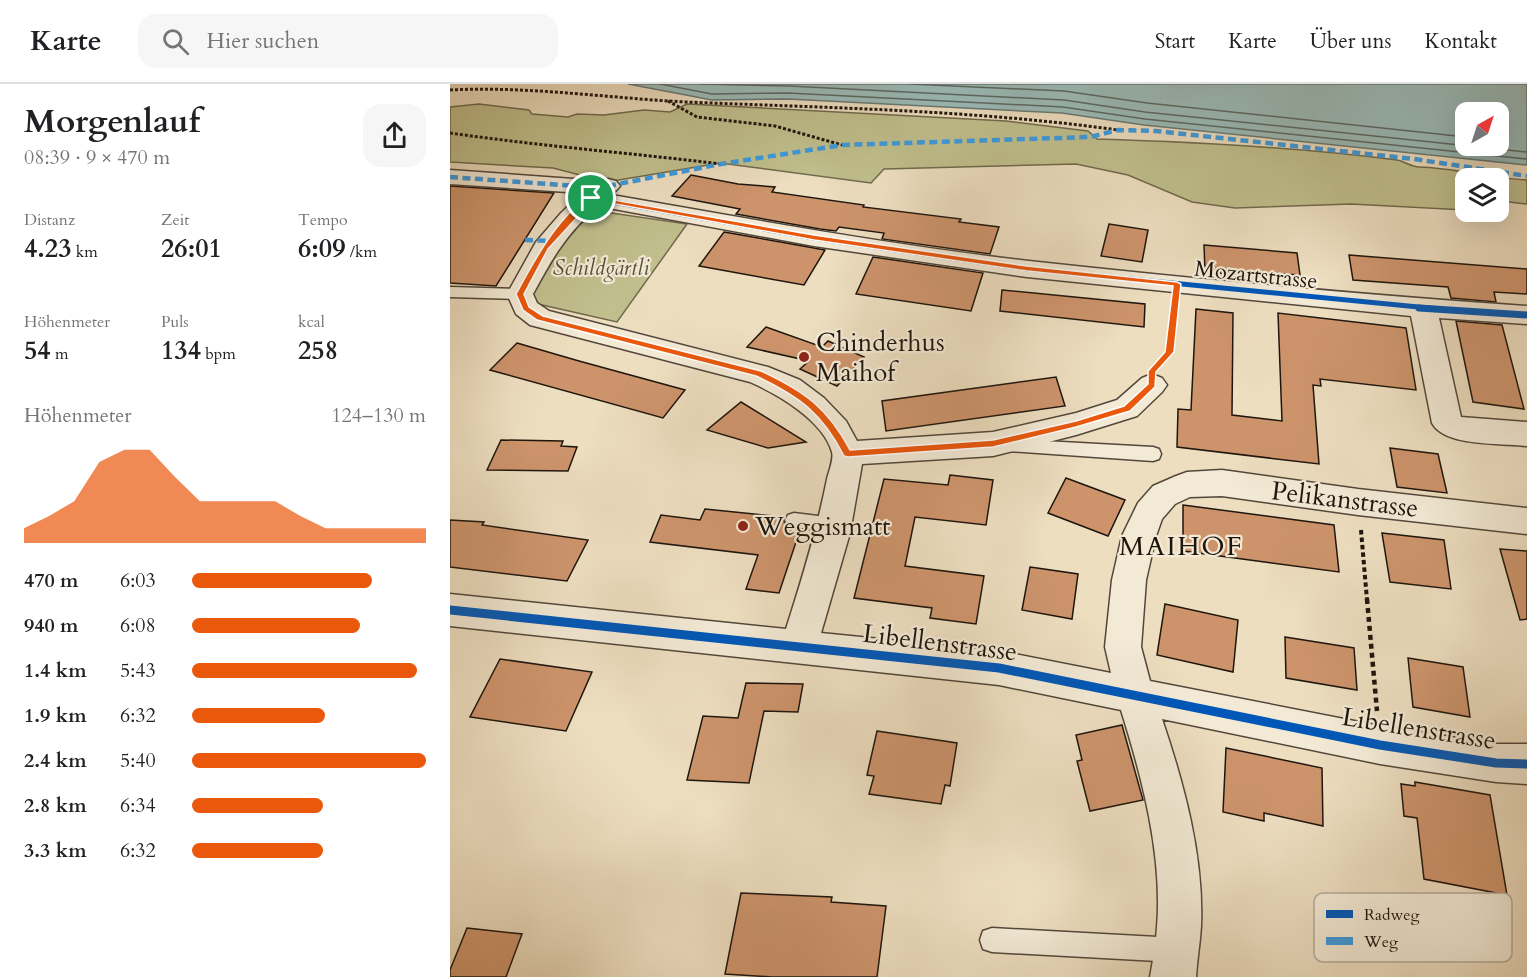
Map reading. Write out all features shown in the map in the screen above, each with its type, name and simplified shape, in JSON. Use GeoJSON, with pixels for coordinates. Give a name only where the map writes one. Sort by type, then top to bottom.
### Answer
{"type":"FeatureCollection","features":[{"type":"Feature","properties":{"kind":"street","name":"Mozartstrasse"},"geometry":{"type":"LineString","coordinates":[[450,177],[602,190],[814,238],[1027,269],[1423,308],[1527,315]]}},
{"type":"Feature","properties":{"kind":"street"},"geometry":{"type":"LineString","coordinates":[[602,190],[570,218],[545,248],[520,294],[526,308],[540,318],[758,374],[790,388],[814,406],[835,429],[848,453],[834,525],[799,647]]}},
{"type":"Feature","properties":{"kind":"street"},"geometry":{"type":"LineString","coordinates":[[1423,308],[1447,423],[1455,428],[1527,434]]}},
{"type":"Feature","properties":{"kind":"street"},"geometry":{"type":"LineString","coordinates":[[848,453],[993,444],[1076,424],[1127,408],[1152,385]]}},
{"type":"Feature","properties":{"kind":"street","name":"Pelikanstrasse"},"geometry":{"type":"LineString","coordinates":[[1136,696],[1124,647],[1129,580],[1139,536],[1149,512],[1164,495],[1186,485],[1222,483],[1359,502],[1527,521]]}},
{"type":"Feature","properties":{"kind":"street","name":"Libellenstrasse"},"geometry":{"type":"LineString","coordinates":[[450,610],[999,668],[1380,745],[1496,763],[1527,764]]}},
{"type":"Feature","properties":{"kind":"street"},"geometry":{"type":"LineString","coordinates":[[1136,696],[1159,768],[1176,861],[1179,925],[1174,963]]}},
{"type":"Feature","properties":{"kind":"lane"},"geometry":{"type":"LineString","coordinates":[[450,292],[520,294]]}},
{"type":"Feature","properties":{"kind":"lane"},"geometry":{"type":"LineString","coordinates":[[993,444],[1154,454]]}},
{"type":"Feature","properties":{"kind":"lane"},"geometry":{"type":"LineString","coordinates":[[794,520],[834,525]]}},
{"type":"Feature","properties":{"kind":"lane"},"geometry":{"type":"LineString","coordinates":[[992,940],[1174,963]]}},
{"type":"Feature","properties":{"kind":"path"},"geometry":{"type":"LineString","coordinates":[[450,90],[481,87],[540,88],[668,101],[875,108],[1071,123],[1118,130]]}},
{"type":"Feature","properties":{"kind":"path"},"geometry":{"type":"LineString","coordinates":[[668,101],[696,117],[775,126],[842,145]]}},
{"type":"Feature","properties":{"kind":"path"},"geometry":{"type":"LineString","coordinates":[[450,133],[541,146],[613,151],[721,164]]}},
{"type":"Feature","properties":{"kind":"path"},"geometry":{"type":"LineString","coordinates":[[1152,385],[1152,371],[1170,352],[1177,284]]}},
{"type":"Feature","properties":{"kind":"path"},"geometry":{"type":"LineString","coordinates":[[1359,502],[1380,745]]}},
{"type":"Feature","properties":{"kind":"green space"},"geometry":{"type":"Polygon","coordinates":[[[479,104],[529,110],[532,114],[568,117],[577,114],[604,115],[644,110],[670,112],[687,104],[1006,121],[1088,131],[1097,139],[1285,148],[1397,160],[1416,167],[1455,170],[1455,209],[1351,204],[1235,208],[1192,202],[1128,175],[1076,164],[884,169],[871,183],[720,163],[607,182],[553,168],[450,162],[450,107],[479,104]]]}},
{"type":"Feature","properties":{"kind":"green space"},"geometry":{"type":"Polygon","coordinates":[[[1509,178],[1527,180],[1527,204],[1509,202],[1509,178]]]}},
{"type":"Feature","properties":{"kind":"green space","name":"Schildgärtli"},"geometry":{"type":"Polygon","coordinates":[[[591,210],[687,224],[617,322],[538,304],[532,293],[553,253],[591,210]]]}},
{"type":"Feature","properties":{"kind":"water"},"geometry":{"type":"Polygon","coordinates":[[[628,84],[1527,84],[1527,165],[1144,125],[1062,113],[788,99],[712,100],[628,84]]]}},
{"type":"Feature","properties":{"kind":"building"},"geometry":{"type":"Polygon","coordinates":[[[691,175],[738,184],[775,187],[772,192],[864,205],[863,207],[961,219],[959,222],[999,227],[990,254],[882,239],[884,233],[839,227],[836,231],[820,229],[736,214],[740,209],[672,196],[691,175]]]}},
{"type":"Feature","properties":{"kind":"building"},"geometry":{"type":"Polygon","coordinates":[[[450,186],[554,193],[496,286],[450,283],[450,186]]]}},
{"type":"Feature","properties":{"kind":"building"},"geometry":{"type":"Polygon","coordinates":[[[1109,224],[1148,230],[1142,262],[1101,256],[1109,224]]]}},
{"type":"Feature","properties":{"kind":"building"},"geometry":{"type":"Polygon","coordinates":[[[724,232],[825,250],[804,285],[699,266],[724,232]]]}},
{"type":"Feature","properties":{"kind":"building"},"geometry":{"type":"Polygon","coordinates":[[[1204,245],[1297,253],[1300,275],[1257,272],[1257,275],[1233,275],[1205,271],[1204,245]]]}},
{"type":"Feature","properties":{"kind":"building"},"geometry":{"type":"Polygon","coordinates":[[[1349,255],[1527,269],[1527,294],[1494,292],[1496,302],[1451,298],[1448,287],[1353,280],[1349,255]]]}},
{"type":"Feature","properties":{"kind":"building"},"geometry":{"type":"Polygon","coordinates":[[[873,257],[983,273],[971,311],[856,294],[873,257]]]}},
{"type":"Feature","properties":{"kind":"building"},"geometry":{"type":"Polygon","coordinates":[[[1002,290],[1145,304],[1144,327],[1000,311],[1002,290]]]}},
{"type":"Feature","properties":{"kind":"building"},"geometry":{"type":"Polygon","coordinates":[[[1196,309],[1233,313],[1232,415],[1282,421],[1278,313],[1406,328],[1416,390],[1320,379],[1321,386],[1313,385],[1319,464],[1177,447],[1178,409],[1191,410],[1196,309]]]}},
{"type":"Feature","properties":{"kind":"building"},"geometry":{"type":"Polygon","coordinates":[[[1456,321],[1502,325],[1524,409],[1473,402],[1456,321]]]}},
{"type":"Feature","properties":{"kind":"building"},"geometry":{"type":"Polygon","coordinates":[[[766,327],[822,347],[828,341],[864,357],[837,386],[800,369],[809,361],[747,347],[766,327]]]}},
{"type":"Feature","properties":{"kind":"building"},"geometry":{"type":"Polygon","coordinates":[[[517,343],[685,390],[663,418],[490,370],[517,343]]]}},
{"type":"Feature","properties":{"kind":"building"},"geometry":{"type":"Polygon","coordinates":[[[1056,377],[1065,406],[886,431],[882,401],[1056,377]]]}},
{"type":"Feature","properties":{"kind":"building"},"geometry":{"type":"Polygon","coordinates":[[[741,402],[806,442],[768,448],[707,430],[741,402]]]}},
{"type":"Feature","properties":{"kind":"building"},"geometry":{"type":"Polygon","coordinates":[[[501,440],[563,441],[561,446],[577,447],[568,471],[487,470],[501,440]]]}},
{"type":"Feature","properties":{"kind":"building"},"geometry":{"type":"Polygon","coordinates":[[[1390,448],[1438,454],[1447,493],[1397,487],[1390,448]]]}},
{"type":"Feature","properties":{"kind":"building"},"geometry":{"type":"Polygon","coordinates":[[[950,475],[993,480],[986,525],[915,517],[905,566],[984,576],[976,624],[930,618],[932,608],[854,598],[884,479],[948,485],[950,475]]]}},
{"type":"Feature","properties":{"kind":"building"},"geometry":{"type":"Polygon","coordinates":[[[1066,478],[1125,500],[1108,536],[1048,513],[1066,478]]]}},
{"type":"Feature","properties":{"kind":"building"},"geometry":{"type":"Polygon","coordinates":[[[1183,505],[1334,525],[1339,572],[1183,551],[1183,505]]]}},
{"type":"Feature","properties":{"kind":"building"},"geometry":{"type":"Polygon","coordinates":[[[705,509],[784,517],[785,528],[800,530],[779,593],[746,589],[758,555],[650,542],[661,515],[700,520],[705,509]]]}},
{"type":"Feature","properties":{"kind":"building"},"geometry":{"type":"Polygon","coordinates":[[[450,520],[484,522],[482,525],[588,540],[567,581],[450,567],[450,520]]]}},
{"type":"Feature","properties":{"kind":"building"},"geometry":{"type":"Polygon","coordinates":[[[1382,533],[1444,540],[1451,589],[1390,582],[1382,533]]]}},
{"type":"Feature","properties":{"kind":"building"},"geometry":{"type":"Polygon","coordinates":[[[1500,549],[1527,551],[1527,619],[1520,620],[1500,549]]]}},
{"type":"Feature","properties":{"kind":"building"},"geometry":{"type":"Polygon","coordinates":[[[1030,567],[1078,574],[1072,619],[1022,610],[1030,567]]]}},
{"type":"Feature","properties":{"kind":"building"},"geometry":{"type":"Polygon","coordinates":[[[1165,604],[1238,620],[1233,672],[1157,655],[1165,604]]]}},
{"type":"Feature","properties":{"kind":"building"},"geometry":{"type":"Polygon","coordinates":[[[1285,637],[1354,648],[1357,690],[1286,678],[1285,637]]]}},
{"type":"Feature","properties":{"kind":"building"},"geometry":{"type":"Polygon","coordinates":[[[1408,658],[1463,667],[1470,717],[1413,707],[1408,658]]]}},
{"type":"Feature","properties":{"kind":"building"},"geometry":{"type":"Polygon","coordinates":[[[500,659],[592,672],[566,731],[470,717],[500,659]]]}},
{"type":"Feature","properties":{"kind":"building"},"geometry":{"type":"Polygon","coordinates":[[[746,683],[803,684],[798,712],[764,711],[749,783],[687,780],[703,716],[738,718],[746,683]]]}},
{"type":"Feature","properties":{"kind":"building"},"geometry":{"type":"Polygon","coordinates":[[[1122,725],[1143,800],[1090,811],[1077,761],[1082,760],[1076,735],[1122,725]]]}},
{"type":"Feature","properties":{"kind":"building"},"geometry":{"type":"Polygon","coordinates":[[[877,731],[957,743],[950,786],[945,785],[941,804],[869,794],[874,776],[867,775],[877,731]]]}},
{"type":"Feature","properties":{"kind":"building"},"geometry":{"type":"Polygon","coordinates":[[[1226,748],[1322,768],[1323,826],[1264,813],[1264,821],[1223,812],[1226,748]]]}},
{"type":"Feature","properties":{"kind":"building"},"geometry":{"type":"Polygon","coordinates":[[[1415,782],[1490,795],[1507,893],[1424,879],[1417,818],[1404,816],[1401,784],[1415,786],[1415,782]]]}},
{"type":"Feature","properties":{"kind":"building"},"geometry":{"type":"Polygon","coordinates":[[[741,893],[832,897],[831,902],[886,906],[877,977],[772,977],[725,974],[741,893]]]}},
{"type":"Feature","properties":{"kind":"building"},"geometry":{"type":"Polygon","coordinates":[[[467,928],[522,934],[506,977],[450,977],[450,970],[467,928]]]}},
{"type":"Feature","properties":{"kind":"marked path"},"geometry":{"type":"LineString","coordinates":[[608,186],[721,164],[842,145],[1090,137],[1118,130],[1156,131],[1414,159],[1527,176]]}},
{"type":"Feature","properties":{"kind":"marked path"},"geometry":{"type":"LineString","coordinates":[[450,177],[605,188]]}},
{"type":"Feature","properties":{"kind":"marked path"},"geometry":{"type":"LineString","coordinates":[[525,240],[551,241]]}},
{"type":"Feature","properties":{"kind":"cycle path"},"geometry":{"type":"LineString","coordinates":[[591,198],[814,238],[1027,269],[1423,308],[1527,315]]}},
{"type":"Feature","properties":{"kind":"cycle path"},"geometry":{"type":"LineString","coordinates":[[450,610],[999,668],[1380,745],[1496,763],[1527,764]]}},
{"type":"Feature","properties":{"kind":"place","name":"Chinderhus Maihof"},"geometry":{"type":"Point","coordinates":[804,357]}},
{"type":"Feature","properties":{"kind":"place","name":"Weggismatt"},"geometry":{"type":"Point","coordinates":[743,526]}},
{"type":"Feature","properties":{"kind":"district","name":"MAIHOF"},"geometry":{"type":"Point","coordinates":[1181,546]}},
{"type":"Feature","properties":{"kind":"route"},"geometry":{"type":"LineString","coordinates":[[591,198],[814,238],[1027,269],[1177,284],[1170,352],[1152,371],[1152,385],[1127,408],[1076,424],[993,444],[848,453],[835,429],[814,406],[790,388],[758,374],[540,318],[526,308],[520,294],[545,248],[570,218],[591,198]]}}]}
